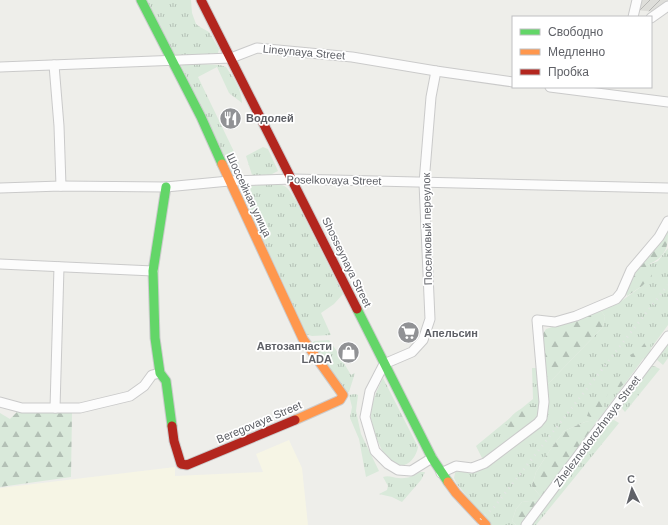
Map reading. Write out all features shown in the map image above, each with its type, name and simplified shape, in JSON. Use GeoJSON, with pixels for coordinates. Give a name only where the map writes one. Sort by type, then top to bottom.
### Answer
{"type":"FeatureCollection","features":[{"type":"Feature","properties":{"kind":"street","name":"Шоссейная улица"},"geometry":{"type":"LineString","coordinates":[[141,0],[201,117],[229,181],[303,339],[342,395]]}},
{"type":"Feature","properties":{"kind":"street","name":"Shosseynaya Street"},"geometry":{"type":"LineString","coordinates":[[202,0],[432,458],[456,493],[486,525]]}},
{"type":"Feature","properties":{"kind":"street"},"geometry":{"type":"LineString","coordinates":[[633,16],[637,0]]}},
{"type":"Feature","properties":{"kind":"street"},"geometry":{"type":"LineString","coordinates":[[652,17],[668,6]]}},
{"type":"Feature","properties":{"kind":"street","name":"Lineynaya Street"},"geometry":{"type":"LineString","coordinates":[[0,67],[172,59],[231,58],[257,48],[352,56],[436,71],[512,82]]}},
{"type":"Feature","properties":{"kind":"street"},"geometry":{"type":"LineString","coordinates":[[54,65],[59,126],[61,186]]}},
{"type":"Feature","properties":{"kind":"street","name":"Поселковый переулок"},"geometry":{"type":"LineString","coordinates":[[384,364],[412,352],[423,340],[430,319],[424,183],[431,97],[436,71]]}},
{"type":"Feature","properties":{"kind":"street"},"geometry":{"type":"LineString","coordinates":[[563,88],[615,92],[668,102]]}},
{"type":"Feature","properties":{"kind":"street","name":"Poselkovaya Street"},"geometry":{"type":"LineString","coordinates":[[0,188],[61,186],[166,187],[229,181],[293,179],[668,188]]}},
{"type":"Feature","properties":{"kind":"street"},"geometry":{"type":"LineString","coordinates":[[0,402],[22,408],[80,408],[130,396],[144,386],[152,375],[160,373],[155,338],[153,271],[166,187]]}},
{"type":"Feature","properties":{"kind":"street"},"geometry":{"type":"LineString","coordinates":[[442,473],[456,466],[472,468],[485,463],[538,423],[542,418],[544,402],[537,320],[555,322],[599,308],[616,299],[621,293],[631,270],[659,237],[668,221]]}},
{"type":"Feature","properties":{"kind":"street"},"geometry":{"type":"LineString","coordinates":[[0,264],[153,271]]}},
{"type":"Feature","properties":{"kind":"street"},"geometry":{"type":"LineString","coordinates":[[55,408],[59,267]]}},
{"type":"Feature","properties":{"kind":"street","name":"Zheleznodorozhnaya Street"},"geometry":{"type":"LineString","coordinates":[[526,525],[668,336]]}},
{"type":"Feature","properties":{"kind":"street"},"geometry":{"type":"LineString","coordinates":[[384,364],[370,391],[365,417],[376,451],[388,464],[398,470],[411,471],[432,458]]}},
{"type":"Feature","properties":{"kind":"street","name":"Beregovaya Street"},"geometry":{"type":"LineString","coordinates":[[160,373],[166,381],[174,441],[181,464],[187,465],[330,405],[340,400],[342,395]]}},
{"type":"Feature","properties":{"kind":"shaded area"},"geometry":{"type":"Polygon","coordinates":[[[637,0],[668,0],[668,13],[635,10],[637,0]]]}},
{"type":"Feature","properties":{"kind":"shaded area"},"geometry":{"type":"Polygon","coordinates":[[[289,440],[302,468],[308,525],[0,525],[0,488],[175,467],[175,476],[263,472],[256,454],[289,440]]]}},
{"type":"Feature","properties":{"kind":"green space"},"geometry":{"type":"Polygon","coordinates":[[[146,0],[191,0],[192,13],[196,24],[209,32],[219,49],[216,57],[177,56],[172,54],[146,0]]]}},
{"type":"Feature","properties":{"kind":"green space"},"geometry":{"type":"Polygon","coordinates":[[[180,63],[220,65],[226,67],[237,84],[242,98],[242,103],[229,93],[217,67],[198,77],[238,160],[239,175],[233,176],[180,63]]]}},
{"type":"Feature","properties":{"kind":"green space"},"geometry":{"type":"Polygon","coordinates":[[[263,147],[268,149],[278,171],[266,177],[252,175],[246,156],[263,147]]]}},
{"type":"Feature","properties":{"kind":"green space"},"geometry":{"type":"Polygon","coordinates":[[[273,184],[285,186],[291,193],[343,294],[334,304],[321,313],[331,335],[312,336],[305,334],[242,191],[243,187],[246,186],[273,184]]]}},
{"type":"Feature","properties":{"kind":"green space"},"geometry":{"type":"Polygon","coordinates":[[[668,227],[666,250],[660,258],[648,265],[651,267],[652,276],[642,286],[627,296],[625,291],[628,282],[668,227]]]}},
{"type":"Feature","properties":{"kind":"green space"},"geometry":{"type":"Polygon","coordinates":[[[668,248],[668,325],[599,419],[585,422],[564,431],[536,472],[532,486],[541,497],[538,500],[522,502],[516,509],[512,521],[516,525],[490,525],[457,484],[454,478],[455,473],[458,470],[472,473],[478,471],[541,423],[546,386],[603,327],[605,316],[601,311],[620,302],[642,286],[648,265],[658,261],[668,248]]]}},
{"type":"Feature","properties":{"kind":"green space"},"geometry":{"type":"Polygon","coordinates":[[[601,311],[605,316],[603,327],[546,386],[541,337],[546,329],[601,311]]]}},
{"type":"Feature","properties":{"kind":"green space"},"geometry":{"type":"Polygon","coordinates":[[[650,339],[651,353],[646,360],[641,357],[632,359],[630,355],[639,350],[647,340],[650,339]]]}},
{"type":"Feature","properties":{"kind":"green space"},"geometry":{"type":"Polygon","coordinates":[[[329,340],[351,375],[355,373],[349,392],[345,393],[312,344],[314,341],[329,340]]]}},
{"type":"Feature","properties":{"kind":"green space"},"geometry":{"type":"Polygon","coordinates":[[[668,342],[668,358],[663,365],[656,359],[668,342]]]}},
{"type":"Feature","properties":{"kind":"green space"},"geometry":{"type":"Polygon","coordinates":[[[654,366],[660,369],[625,412],[619,405],[648,367],[654,366]]]}},
{"type":"Feature","properties":{"kind":"green space"},"geometry":{"type":"Polygon","coordinates":[[[532,368],[539,368],[541,413],[538,420],[485,459],[482,458],[476,446],[533,399],[532,368]]]}},
{"type":"Feature","properties":{"kind":"green space"},"geometry":{"type":"Polygon","coordinates":[[[621,374],[625,379],[624,384],[618,389],[616,388],[615,383],[621,374]]]}},
{"type":"Feature","properties":{"kind":"green space"},"geometry":{"type":"Polygon","coordinates":[[[383,378],[418,447],[415,456],[405,465],[401,466],[388,460],[381,448],[371,421],[373,401],[383,378]]]}},
{"type":"Feature","properties":{"kind":"green space"},"geometry":{"type":"Polygon","coordinates":[[[605,391],[608,394],[602,403],[605,408],[590,431],[541,497],[532,486],[536,472],[564,431],[585,422],[597,419],[587,416],[591,405],[599,400],[605,391]]]}},
{"type":"Feature","properties":{"kind":"green space"},"geometry":{"type":"Polygon","coordinates":[[[349,395],[358,395],[356,411],[361,434],[379,471],[366,477],[359,439],[350,418],[352,407],[349,395]]]}},
{"type":"Feature","properties":{"kind":"green space"},"geometry":{"type":"Polygon","coordinates":[[[536,406],[539,408],[538,415],[522,430],[513,434],[503,431],[503,427],[507,425],[515,413],[527,407],[536,406]]]}},
{"type":"Feature","properties":{"kind":"green space"},"geometry":{"type":"Polygon","coordinates":[[[18,411],[39,413],[72,413],[71,477],[0,487],[0,413],[10,419],[18,411]]]}},
{"type":"Feature","properties":{"kind":"green space"},"geometry":{"type":"Polygon","coordinates":[[[614,420],[619,423],[536,525],[529,525],[610,421],[614,420]]]}},
{"type":"Feature","properties":{"kind":"green space"},"geometry":{"type":"Polygon","coordinates":[[[420,472],[425,472],[421,480],[402,502],[392,497],[379,494],[387,490],[388,486],[383,477],[405,478],[420,472]]]}},
{"type":"Feature","properties":{"kind":"green space"},"geometry":{"type":"Polygon","coordinates":[[[538,500],[536,506],[522,525],[516,525],[512,521],[516,509],[522,502],[538,500]]]}},
{"type":"Feature","properties":{"kind":"railway"},"geometry":{"type":"LineString","coordinates":[[478,525],[481,519],[495,506],[668,285]]}},
{"type":"Feature","properties":{"kind":"traffic: fast"},"geometry":{"type":"LineString","coordinates":[[141,0],[201,117],[222,164]]}},
{"type":"Feature","properties":{"kind":"traffic: fast"},"geometry":{"type":"LineString","coordinates":[[166,187],[153,271],[155,338],[160,373],[166,381],[172,426]]}},
{"type":"Feature","properties":{"kind":"traffic: fast"},"geometry":{"type":"LineString","coordinates":[[357,309],[432,458],[448,482]]}},
{"type":"Feature","properties":{"kind":"traffic: slow"},"geometry":{"type":"LineString","coordinates":[[222,164],[303,339],[343,395],[340,400],[295,420]]}},
{"type":"Feature","properties":{"kind":"traffic: slow"},"geometry":{"type":"LineString","coordinates":[[448,482],[456,493],[486,525]]}},
{"type":"Feature","properties":{"kind":"traffic: jam"},"geometry":{"type":"LineString","coordinates":[[201,0],[357,309]]}},
{"type":"Feature","properties":{"kind":"traffic: jam"},"geometry":{"type":"LineString","coordinates":[[172,426],[174,441],[181,464],[187,465],[295,420]]}},
{"type":"Feature","properties":{"kind":"place","name":"Водолей"},"geometry":{"type":"Point","coordinates":[231,118]}},
{"type":"Feature","properties":{"kind":"place","name":"Апельсин"},"geometry":{"type":"Point","coordinates":[408,333]}},
{"type":"Feature","properties":{"kind":"place","name":"Автозапчасти LADA"},"geometry":{"type":"Point","coordinates":[348,352]}}]}
